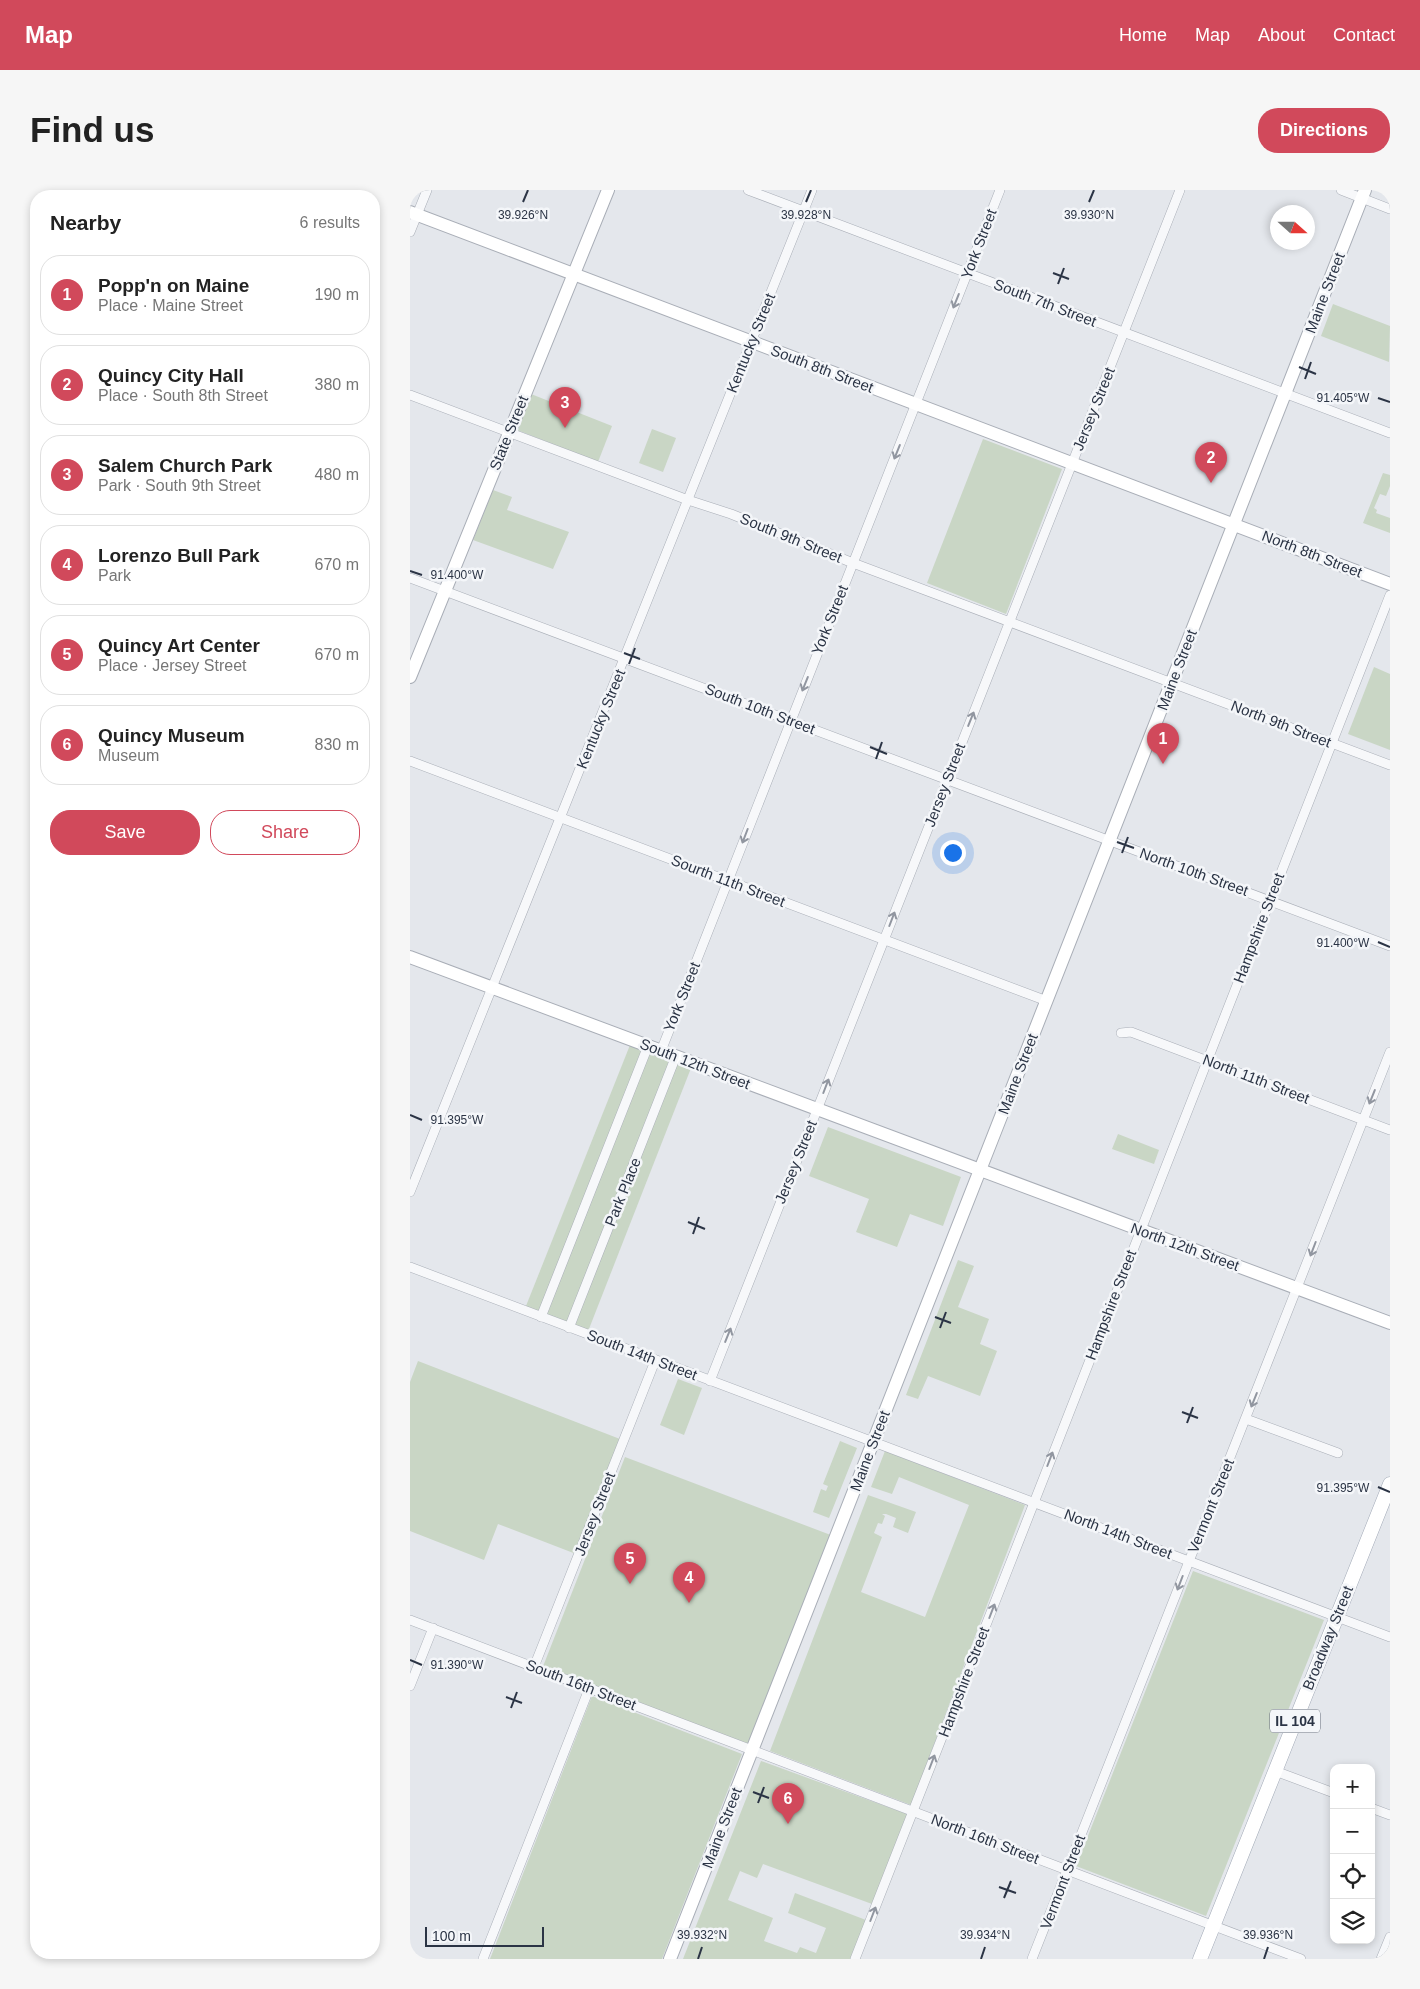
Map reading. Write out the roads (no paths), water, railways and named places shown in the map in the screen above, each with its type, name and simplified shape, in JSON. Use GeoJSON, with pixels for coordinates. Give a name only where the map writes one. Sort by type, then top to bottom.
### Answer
{"type":"FeatureCollection","features":[{"type":"Feature","properties":{"kind":"main road","name":"Broadway Street"},"geometry":{"type":"LineString","coordinates":[[1200,1959],[1390,1484]]}},
{"type":"Feature","properties":{"kind":"street"},"geometry":{"type":"LineString","coordinates":[[410,232],[414,213],[427,190]]}},
{"type":"Feature","properties":{"kind":"street","name":"State Street"},"geometry":{"type":"LineString","coordinates":[[410,677],[608,190]]}},
{"type":"Feature","properties":{"kind":"street","name":"South 7th Street"},"geometry":{"type":"LineString","coordinates":[[748,190],[1390,433]]}},
{"type":"Feature","properties":{"kind":"street","name":"Kentucky Street"},"geometry":{"type":"LineString","coordinates":[[410,1192],[812,190]]}},
{"type":"Feature","properties":{"kind":"street","name":"York Street"},"geometry":{"type":"LineString","coordinates":[[661,1050],[1000,190]]}},
{"type":"Feature","properties":{"kind":"street","name":"Jersey Street"},"geometry":{"type":"LineString","coordinates":[[710,1381],[1180,190]]}},
{"type":"Feature","properties":{"kind":"street"},"geometry":{"type":"LineString","coordinates":[[1341,190],[1364,194],[1390,209]]}},
{"type":"Feature","properties":{"kind":"street","name":"Maine Street"},"geometry":{"type":"LineString","coordinates":[[670,1959],[1364,194]]}},
{"type":"Feature","properties":{"kind":"street","name":"South 8th Street"},"geometry":{"type":"LineString","coordinates":[[414,213],[1234,525]]}},
{"type":"Feature","properties":{"kind":"street","name":"South 9th Street"},"geometry":{"type":"LineString","coordinates":[[410,395],[688,500],[731,514],[853,563],[1172,682]]}},
{"type":"Feature","properties":{"kind":"street","name":"North 8th Street"},"geometry":{"type":"LineString","coordinates":[[1234,525],[1390,584]]}},
{"type":"Feature","properties":{"kind":"street","name":"South 10th Street"},"geometry":{"type":"LineString","coordinates":[[410,578],[1110,841]]}},
{"type":"Feature","properties":{"kind":"street","name":"Hampshire Street"},"geometry":{"type":"LineString","coordinates":[[855,1959],[1390,595]]}},
{"type":"Feature","properties":{"kind":"street","name":"North 9th Street"},"geometry":{"type":"LineString","coordinates":[[1172,682],[1390,765]]}},
{"type":"Feature","properties":{"kind":"street","name":"Sourth 11th Street"},"geometry":{"type":"LineString","coordinates":[[410,761],[1047,1001]]}},
{"type":"Feature","properties":{"kind":"street","name":"North 10th Street"},"geometry":{"type":"LineString","coordinates":[[1110,841],[1390,946]]}},
{"type":"Feature","properties":{"kind":"street","name":"South 12th Street"},"geometry":{"type":"LineString","coordinates":[[410,957],[980,1170]]}},
{"type":"Feature","properties":{"kind":"street","name":"North 11th Street"},"geometry":{"type":"LineString","coordinates":[[1121,1032],[1132,1032],[1390,1130]]}},
{"type":"Feature","properties":{"kind":"street","name":"Park Place"},"geometry":{"type":"LineString","coordinates":[[541,1317],[648,1046]]}},
{"type":"Feature","properties":{"kind":"street","name":"Vermont Street"},"geometry":{"type":"LineString","coordinates":[[1032,1959],[1390,1052]]}},
{"type":"Feature","properties":{"kind":"street","name":"Park Place"},"geometry":{"type":"LineString","coordinates":[[569,1328],[676,1056]]}},
{"type":"Feature","properties":{"kind":"street","name":"North 12th Street"},"geometry":{"type":"LineString","coordinates":[[980,1170],[1390,1324]]}},
{"type":"Feature","properties":{"kind":"street","name":"South 14th Street"},"geometry":{"type":"LineString","coordinates":[[410,1268],[873,1442]]}},
{"type":"Feature","properties":{"kind":"street","name":"Jersey Street"},"geometry":{"type":"LineString","coordinates":[[534,1667],[655,1361]]}},
{"type":"Feature","properties":{"kind":"street"},"geometry":{"type":"LineString","coordinates":[[1246,1419],[1338,1453]]}},
{"type":"Feature","properties":{"kind":"street","name":"North 14th Street"},"geometry":{"type":"LineString","coordinates":[[873,1442],[1390,1637]]}},
{"type":"Feature","properties":{"kind":"street","name":"South 16th Street"},"geometry":{"type":"LineString","coordinates":[[410,1620],[752,1750]]}},
{"type":"Feature","properties":{"kind":"street"},"geometry":{"type":"LineString","coordinates":[[410,1686],[433,1628]]}},
{"type":"Feature","properties":{"kind":"street"},"geometry":{"type":"LineString","coordinates":[[483,1959],[590,1688]]}},
{"type":"Feature","properties":{"kind":"street","name":"North 16th Street"},"geometry":{"type":"LineString","coordinates":[[752,1750],[1301,1959]]}},
{"type":"Feature","properties":{"kind":"street"},"geometry":{"type":"LineString","coordinates":[[1275,1771],[1330,1792]]}},
{"type":"Feature","properties":{"kind":"street"},"geometry":{"type":"LineString","coordinates":[[1374,1809],[1390,1815]]}},
{"type":"Feature","properties":{"kind":"street"},"geometry":{"type":"LineString","coordinates":[[1381,1959],[1390,1937]]}},
{"type":"Feature","properties":{"kind":"place","name":"Salem Church Park"},"geometry":{"type":"Point","coordinates":[565,428]}},
{"type":"Feature","properties":{"kind":"place","name":"Quincy City Hall"},"geometry":{"type":"Point","coordinates":[1211,483]}},
{"type":"Feature","properties":{"kind":"place","name":"Popp'n on Maine"},"geometry":{"type":"Point","coordinates":[1163,764]}},
{"type":"Feature","properties":{"kind":"place","name":"Quincy Art Center"},"geometry":{"type":"Point","coordinates":[630,1584]}},
{"type":"Feature","properties":{"kind":"place","name":"Lorenzo Bull Park"},"geometry":{"type":"Point","coordinates":[689,1603]}},
{"type":"Feature","properties":{"kind":"place","name":"Quincy Museum"},"geometry":{"type":"Point","coordinates":[788,1824]}}]}
